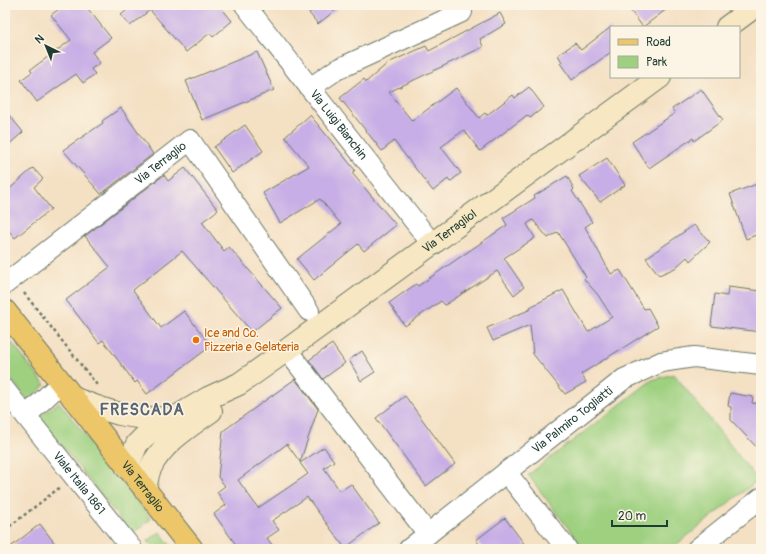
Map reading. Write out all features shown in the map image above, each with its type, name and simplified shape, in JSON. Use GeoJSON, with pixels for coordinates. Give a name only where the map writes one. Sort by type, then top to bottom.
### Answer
{"type":"FeatureCollection","features":[{"type":"Feature","properties":{"kind":"main road","name":"Via Terraglio"},"geometry":{"type":"LineString","coordinates":[[5,311],[192,549]]}},
{"type":"Feature","properties":{"kind":"street","name":"Via Luigi Bianchin"},"geometry":{"type":"LineString","coordinates":[[245,5],[433,244]]}},
{"type":"Feature","properties":{"kind":"street"},"geometry":{"type":"LineString","coordinates":[[728,26],[757,5]]}},
{"type":"Feature","properties":{"kind":"street"},"geometry":{"type":"LineString","coordinates":[[310,88],[336,70],[462,12]]}},
{"type":"Feature","properties":{"kind":"street","name":"Via Terragliol"},"geometry":{"type":"LineString","coordinates":[[145,490],[150,469],[165,449],[184,431],[215,407],[239,384],[659,78]]}},
{"type":"Feature","properties":{"kind":"street","name":"Via Terraglio"},"geometry":{"type":"LineString","coordinates":[[5,284],[190,140],[309,312]]}},
{"type":"Feature","properties":{"kind":"street"},"geometry":{"type":"LineString","coordinates":[[287,350],[428,534]]}},
{"type":"Feature","properties":{"kind":"street","name":"Via Palmiro Togliatti"},"geometry":{"type":"LineString","coordinates":[[409,549],[624,379],[661,362],[694,357],[761,365]]}},
{"type":"Feature","properties":{"kind":"street","name":"Via Terragliol"},"geometry":{"type":"LineString","coordinates":[[127,468],[137,444],[208,398],[239,384]]}},
{"type":"Feature","properties":{"kind":"street","name":"Viale Italia 1861"},"geometry":{"type":"LineString","coordinates":[[5,390],[132,549]]}},
{"type":"Feature","properties":{"kind":"street"},"geometry":{"type":"LineString","coordinates":[[26,416],[67,391],[115,414],[134,418],[175,418]]}},
{"type":"Feature","properties":{"kind":"street","name":"Via Terragliol"},"geometry":{"type":"LineString","coordinates":[[127,468],[143,462],[165,449]]}},
{"type":"Feature","properties":{"kind":"street"},"geometry":{"type":"LineString","coordinates":[[506,472],[567,549]]}},
{"type":"Feature","properties":{"kind":"street"},"geometry":{"type":"LineString","coordinates":[[697,549],[761,498]]}},
{"type":"Feature","properties":{"kind":"path"},"geometry":{"type":"LineString","coordinates":[[23,292],[98,386]]}},
{"type":"Feature","properties":{"kind":"path"},"geometry":{"type":"LineString","coordinates":[[5,530],[74,476]]}},
{"type":"Feature","properties":{"kind":"green space"},"geometry":{"type":"Polygon","coordinates":[[[5,334],[45,385],[28,401],[5,371],[5,334]]]}},
{"type":"Feature","properties":{"kind":"green space"},"geometry":{"type":"Polygon","coordinates":[[[674,374],[758,480],[671,549],[584,549],[528,475],[652,380],[674,374]]]}},
{"type":"Feature","properties":{"kind":"green space"},"geometry":{"type":"Polygon","coordinates":[[[59,402],[151,519],[132,534],[39,417],[59,402]]]}},
{"type":"Feature","properties":{"kind":"green space"},"geometry":{"type":"Polygon","coordinates":[[[160,532],[173,549],[154,549],[148,541],[160,532]]]}},
{"type":"Feature","properties":{"kind":"building"},"geometry":{"type":"Polygon","coordinates":[[[64,5],[85,5],[111,38],[92,52],[100,63],[91,69],[95,74],[83,83],[76,74],[37,102],[21,80],[32,72],[30,70],[71,40],[51,15],[64,5]]]}},
{"type":"Feature","properties":{"kind":"building"},"geometry":{"type":"Polygon","coordinates":[[[133,5],[219,5],[232,21],[213,37],[210,33],[186,52],[150,10],[130,26],[121,15],[133,5]]]}},
{"type":"Feature","properties":{"kind":"building"},"geometry":{"type":"Polygon","coordinates":[[[319,5],[342,5],[318,24],[309,13],[319,5]]]}},
{"type":"Feature","properties":{"kind":"building"},"geometry":{"type":"Polygon","coordinates":[[[626,5],[672,5],[644,26],[642,26],[626,5]]]}},
{"type":"Feature","properties":{"kind":"building"},"geometry":{"type":"Polygon","coordinates":[[[500,13],[506,24],[480,39],[483,47],[389,92],[412,121],[456,88],[479,118],[485,113],[487,115],[513,95],[515,98],[529,87],[544,107],[530,118],[527,115],[480,151],[464,130],[441,147],[461,173],[450,182],[448,179],[433,191],[394,141],[382,151],[340,98],[364,79],[366,82],[388,63],[426,46],[429,51],[500,13]]]}},
{"type":"Feature","properties":{"kind":"building"},"geometry":{"type":"Polygon","coordinates":[[[610,28],[610,53],[572,80],[560,63],[562,62],[558,55],[575,43],[581,50],[610,28]]]}},
{"type":"Feature","properties":{"kind":"building"},"geometry":{"type":"Polygon","coordinates":[[[257,52],[274,90],[202,120],[186,81],[257,52]]]}},
{"type":"Feature","properties":{"kind":"building"},"geometry":{"type":"Polygon","coordinates":[[[701,89],[723,120],[694,141],[693,138],[649,168],[632,142],[675,113],[672,109],[701,89]]]}},
{"type":"Feature","properties":{"kind":"building"},"geometry":{"type":"Polygon","coordinates":[[[121,108],[153,154],[101,194],[63,150],[103,123],[102,121],[121,108]]]}},
{"type":"Feature","properties":{"kind":"building"},"geometry":{"type":"Polygon","coordinates":[[[5,110],[23,132],[5,148],[5,110]]]}},
{"type":"Feature","properties":{"kind":"building"},"geometry":{"type":"Polygon","coordinates":[[[310,115],[355,170],[352,173],[396,225],[364,251],[358,244],[314,280],[297,259],[341,224],[320,199],[280,223],[263,193],[309,166],[285,137],[310,115]]]}},
{"type":"Feature","properties":{"kind":"building"},"geometry":{"type":"Polygon","coordinates":[[[245,125],[263,151],[232,173],[214,147],[245,125]]]}},
{"type":"Feature","properties":{"kind":"building"},"geometry":{"type":"Polygon","coordinates":[[[607,158],[625,185],[600,202],[579,176],[607,158]]]}},
{"type":"Feature","properties":{"kind":"building"},"geometry":{"type":"Polygon","coordinates":[[[33,168],[43,179],[34,187],[51,209],[15,238],[5,226],[5,193],[33,168]]]}},
{"type":"Feature","properties":{"kind":"building"},"geometry":{"type":"Polygon","coordinates":[[[185,168],[218,210],[202,222],[224,251],[229,247],[282,308],[252,332],[182,251],[133,290],[161,328],[184,311],[211,346],[147,394],[137,381],[135,383],[103,340],[99,343],[66,300],[110,267],[85,236],[164,175],[168,181],[185,168]]]}},
{"type":"Feature","properties":{"kind":"building"},"geometry":{"type":"Polygon","coordinates":[[[567,176],[574,189],[572,191],[592,222],[585,227],[611,274],[620,270],[644,309],[648,308],[658,326],[581,374],[586,382],[565,394],[533,354],[530,325],[493,341],[487,328],[531,309],[530,307],[563,290],[588,332],[612,317],[598,295],[584,279],[586,277],[558,232],[548,238],[533,220],[527,224],[535,238],[504,258],[524,287],[514,295],[497,271],[445,305],[441,301],[405,326],[389,303],[416,284],[418,286],[507,225],[503,218],[535,198],[534,196],[567,176]]]}},
{"type":"Feature","properties":{"kind":"building"},"geometry":{"type":"Polygon","coordinates":[[[757,184],[761,194],[761,233],[746,239],[730,194],[757,184]]]}},
{"type":"Feature","properties":{"kind":"building"},"geometry":{"type":"Polygon","coordinates":[[[694,225],[710,242],[690,261],[687,257],[675,268],[659,275],[646,258],[694,225]]]}},
{"type":"Feature","properties":{"kind":"building"},"geometry":{"type":"Polygon","coordinates":[[[728,287],[761,291],[761,332],[711,326],[715,294],[727,296],[728,287]]]}},
{"type":"Feature","properties":{"kind":"building"},"geometry":{"type":"Polygon","coordinates":[[[332,344],[345,363],[323,379],[309,360],[332,344]]]}},
{"type":"Feature","properties":{"kind":"building"},"geometry":{"type":"Polygon","coordinates":[[[362,351],[375,372],[361,381],[349,360],[362,351]]]}},
{"type":"Feature","properties":{"kind":"building"},"geometry":{"type":"Polygon","coordinates":[[[295,379],[318,409],[300,462],[287,444],[238,480],[258,508],[308,474],[300,463],[324,447],[334,461],[324,468],[340,491],[351,484],[379,523],[345,548],[307,497],[272,521],[279,530],[267,538],[275,549],[239,549],[214,514],[226,505],[217,492],[225,486],[218,477],[223,431],[295,379]]]}},
{"type":"Feature","properties":{"kind":"building"},"geometry":{"type":"Polygon","coordinates":[[[730,393],[753,397],[752,403],[761,404],[761,452],[731,420],[731,407],[728,406],[730,393]]]}},
{"type":"Feature","properties":{"kind":"building"},"geometry":{"type":"Polygon","coordinates":[[[405,396],[455,464],[426,486],[376,418],[405,396]]]}},
{"type":"Feature","properties":{"kind":"building"},"geometry":{"type":"Polygon","coordinates":[[[505,518],[528,549],[483,549],[476,540],[505,518]]]}},
{"type":"Feature","properties":{"kind":"building"},"geometry":{"type":"Polygon","coordinates":[[[40,524],[59,549],[8,549],[40,524]]]}},
{"type":"Feature","properties":{"kind":"place","name":"Ice and Co. Pizzeria e Gelateria"},"geometry":{"type":"Point","coordinates":[196,340]}},
{"type":"Feature","properties":{"kind":"district","name":"FRESCADA"},"geometry":{"type":"Point","coordinates":[142,409]}}]}
